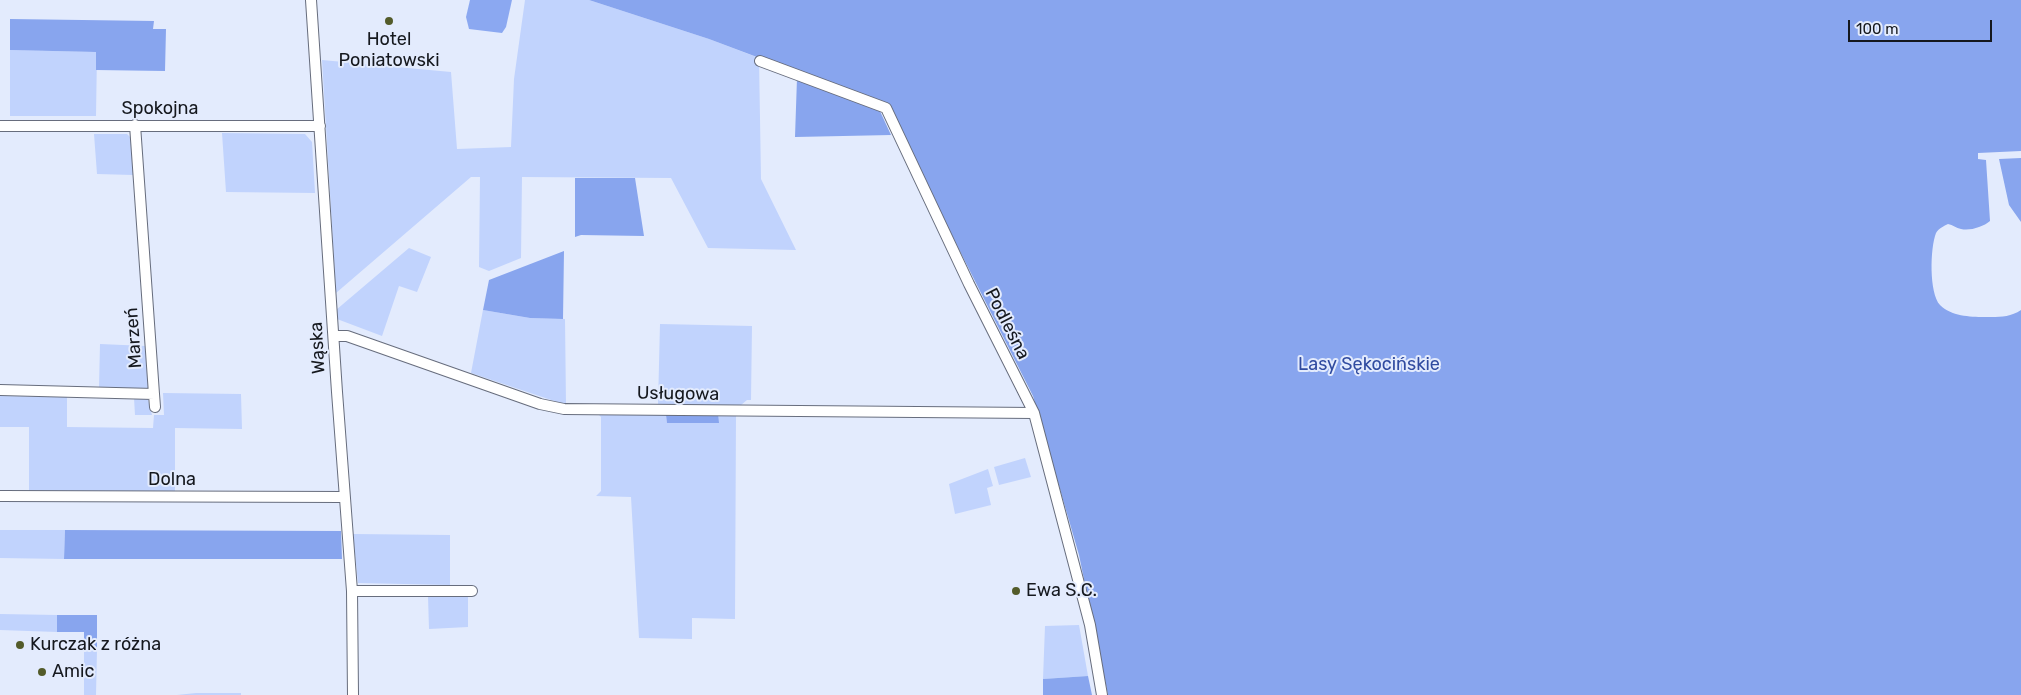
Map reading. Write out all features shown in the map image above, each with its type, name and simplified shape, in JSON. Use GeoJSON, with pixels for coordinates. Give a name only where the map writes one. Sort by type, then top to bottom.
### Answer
{"type":"FeatureCollection","features":[{"type":"Feature","properties":{"kind":"street","name":"Wąska"},"geometry":{"type":"LineString","coordinates":[[311,0],[352,591],[353,695]]}},
{"type":"Feature","properties":{"kind":"street","name":"Podleśna"},"geometry":{"type":"LineString","coordinates":[[760,62],[886,108],[969,284],[1034,413],[1090,625],[1102,695]]}},
{"type":"Feature","properties":{"kind":"street","name":"Marzeń"},"geometry":{"type":"LineString","coordinates":[[0,390],[154,394],[134,125]]}},
{"type":"Feature","properties":{"kind":"street","name":"Spokojna"},"geometry":{"type":"LineString","coordinates":[[0,126],[320,126]]}},
{"type":"Feature","properties":{"kind":"street","name":"Usługowa"},"geometry":{"type":"LineString","coordinates":[[334,336],[347,336],[540,404],[564,408],[1034,413]]}},
{"type":"Feature","properties":{"kind":"street"},"geometry":{"type":"LineString","coordinates":[[154,394],[155,407]]}},
{"type":"Feature","properties":{"kind":"street","name":"Dolna"},"geometry":{"type":"LineString","coordinates":[[0,496],[344,497]]}},
{"type":"Feature","properties":{"kind":"street"},"geometry":{"type":"LineString","coordinates":[[352,591],[472,591]]}},
{"type":"Feature","properties":{"kind":"shaded area"},"geometry":{"type":"Polygon","coordinates":[[[470,0],[512,0],[506,27],[502,33],[469,29],[466,17],[470,0]]]}},
{"type":"Feature","properties":{"kind":"shaded area"},"geometry":{"type":"Polygon","coordinates":[[[525,0],[589,0],[709,39],[759,58],[761,179],[796,250],[708,248],[671,178],[522,177],[521,258],[489,271],[479,267],[480,177],[471,177],[336,293],[322,60],[451,72],[457,149],[511,147],[514,79],[525,0]]]}},
{"type":"Feature","properties":{"kind":"shaded area"},"geometry":{"type":"Polygon","coordinates":[[[10,50],[97,52],[96,116],[10,116],[10,50]]]}},
{"type":"Feature","properties":{"kind":"shaded area"},"geometry":{"type":"Polygon","coordinates":[[[222,133],[305,134],[312,142],[315,193],[226,192],[222,133]]]}},
{"type":"Feature","properties":{"kind":"shaded area"},"geometry":{"type":"Polygon","coordinates":[[[94,134],[127,134],[131,138],[133,175],[97,174],[94,134]]]}},
{"type":"Feature","properties":{"kind":"shaded area"},"geometry":{"type":"Polygon","coordinates":[[[409,248],[431,257],[417,292],[399,286],[382,336],[337,319],[336,310],[409,248]]]}},
{"type":"Feature","properties":{"kind":"shaded area"},"geometry":{"type":"Polygon","coordinates":[[[483,310],[530,318],[565,319],[566,405],[471,373],[483,310]]]}},
{"type":"Feature","properties":{"kind":"shaded area"},"geometry":{"type":"Polygon","coordinates":[[[660,324],[752,326],[751,400],[747,400],[741,405],[658,405],[660,324]]]}},
{"type":"Feature","properties":{"kind":"shaded area"},"geometry":{"type":"Polygon","coordinates":[[[100,344],[146,346],[149,389],[99,388],[100,344]]]}},
{"type":"Feature","properties":{"kind":"shaded area"},"geometry":{"type":"Polygon","coordinates":[[[163,393],[241,394],[242,429],[175,428],[175,493],[29,491],[29,427],[0,427],[0,396],[67,397],[67,427],[153,428],[154,415],[164,415],[163,393]]]}},
{"type":"Feature","properties":{"kind":"shaded area"},"geometry":{"type":"Polygon","coordinates":[[[134,398],[148,399],[152,415],[135,415],[134,398]]]}},
{"type":"Feature","properties":{"kind":"shaded area"},"geometry":{"type":"Polygon","coordinates":[[[597,413],[666,415],[667,423],[718,423],[718,414],[736,414],[735,619],[692,618],[692,639],[639,638],[631,497],[596,496],[601,491],[601,417],[597,413]]]}},
{"type":"Feature","properties":{"kind":"shaded area"},"geometry":{"type":"Polygon","coordinates":[[[1025,458],[1031,477],[999,485],[994,467],[1025,458]]]}},
{"type":"Feature","properties":{"kind":"shaded area"},"geometry":{"type":"Polygon","coordinates":[[[988,469],[993,486],[987,488],[991,505],[955,514],[949,484],[988,469]]]}},
{"type":"Feature","properties":{"kind":"shaded area"},"geometry":{"type":"Polygon","coordinates":[[[0,530],[65,530],[64,559],[0,558],[0,530]]]}},
{"type":"Feature","properties":{"kind":"shaded area"},"geometry":{"type":"Polygon","coordinates":[[[353,534],[450,535],[450,585],[358,583],[353,534]]]}},
{"type":"Feature","properties":{"kind":"shaded area"},"geometry":{"type":"Polygon","coordinates":[[[428,596],[468,597],[468,627],[429,629],[428,596]]]}},
{"type":"Feature","properties":{"kind":"shaded area"},"geometry":{"type":"Polygon","coordinates":[[[0,614],[57,615],[57,632],[0,630],[0,614]]]}},
{"type":"Feature","properties":{"kind":"shaded area"},"geometry":{"type":"Polygon","coordinates":[[[1079,625],[1088,676],[1043,679],[1045,626],[1079,625]]]}},
{"type":"Feature","properties":{"kind":"shaded area"},"geometry":{"type":"Polygon","coordinates":[[[84,650],[97,650],[96,695],[84,695],[84,650]]]}},
{"type":"Feature","properties":{"kind":"shaded area"},"geometry":{"type":"Polygon","coordinates":[[[241,693],[241,695],[177,695],[241,693]]]}},
{"type":"Feature","properties":{"kind":"green space","name":"Lasy Sękocińskie"},"geometry":{"type":"Polygon","coordinates":[[[589,0],[2021,0],[2021,151],[1978,153],[1978,159],[1986,160],[1990,221],[1972,229],[1961,229],[1948,224],[1940,228],[1934,240],[1932,281],[1936,299],[1940,305],[1955,314],[1994,317],[2007,316],[2021,310],[2021,695],[1108,695],[1079,555],[1033,396],[925,182],[890,107],[709,39],[589,0]]]}},
{"type":"Feature","properties":{"kind":"green space"},"geometry":{"type":"Polygon","coordinates":[[[10,19],[154,21],[153,29],[166,29],[165,71],[96,70],[96,52],[10,50],[10,19]]]}},
{"type":"Feature","properties":{"kind":"green space"},"geometry":{"type":"Polygon","coordinates":[[[797,78],[879,109],[891,135],[795,137],[797,78]]]}},
{"type":"Feature","properties":{"kind":"green space"},"geometry":{"type":"Polygon","coordinates":[[[2021,158],[2021,222],[2009,205],[1999,159],[2021,158]]]}},
{"type":"Feature","properties":{"kind":"green space"},"geometry":{"type":"Polygon","coordinates":[[[575,178],[635,178],[644,236],[581,235],[575,237],[575,178]]]}},
{"type":"Feature","properties":{"kind":"green space"},"geometry":{"type":"Polygon","coordinates":[[[564,251],[563,319],[530,318],[483,310],[489,280],[564,251]]]}},
{"type":"Feature","properties":{"kind":"green space"},"geometry":{"type":"Polygon","coordinates":[[[718,414],[719,423],[667,423],[666,415],[718,414]]]}},
{"type":"Feature","properties":{"kind":"green space"},"geometry":{"type":"Polygon","coordinates":[[[65,530],[341,531],[342,559],[64,559],[65,530]]]}},
{"type":"Feature","properties":{"kind":"green space"},"geometry":{"type":"Polygon","coordinates":[[[57,615],[97,615],[97,650],[84,650],[84,632],[57,632],[57,615]]]}},
{"type":"Feature","properties":{"kind":"green space"},"geometry":{"type":"Polygon","coordinates":[[[1088,676],[1092,695],[1043,695],[1043,679],[1088,676]]]}},
{"type":"Feature","properties":{"kind":"place","name":"Hotel Poniatowski"},"geometry":{"type":"Point","coordinates":[389,21]}},
{"type":"Feature","properties":{"kind":"place","name":"Ewa S.C."},"geometry":{"type":"Point","coordinates":[1016,591]}},
{"type":"Feature","properties":{"kind":"place","name":"Kurczak z różna"},"geometry":{"type":"Point","coordinates":[20,645]}},
{"type":"Feature","properties":{"kind":"place","name":"Amic"},"geometry":{"type":"Point","coordinates":[42,672]}}]}
